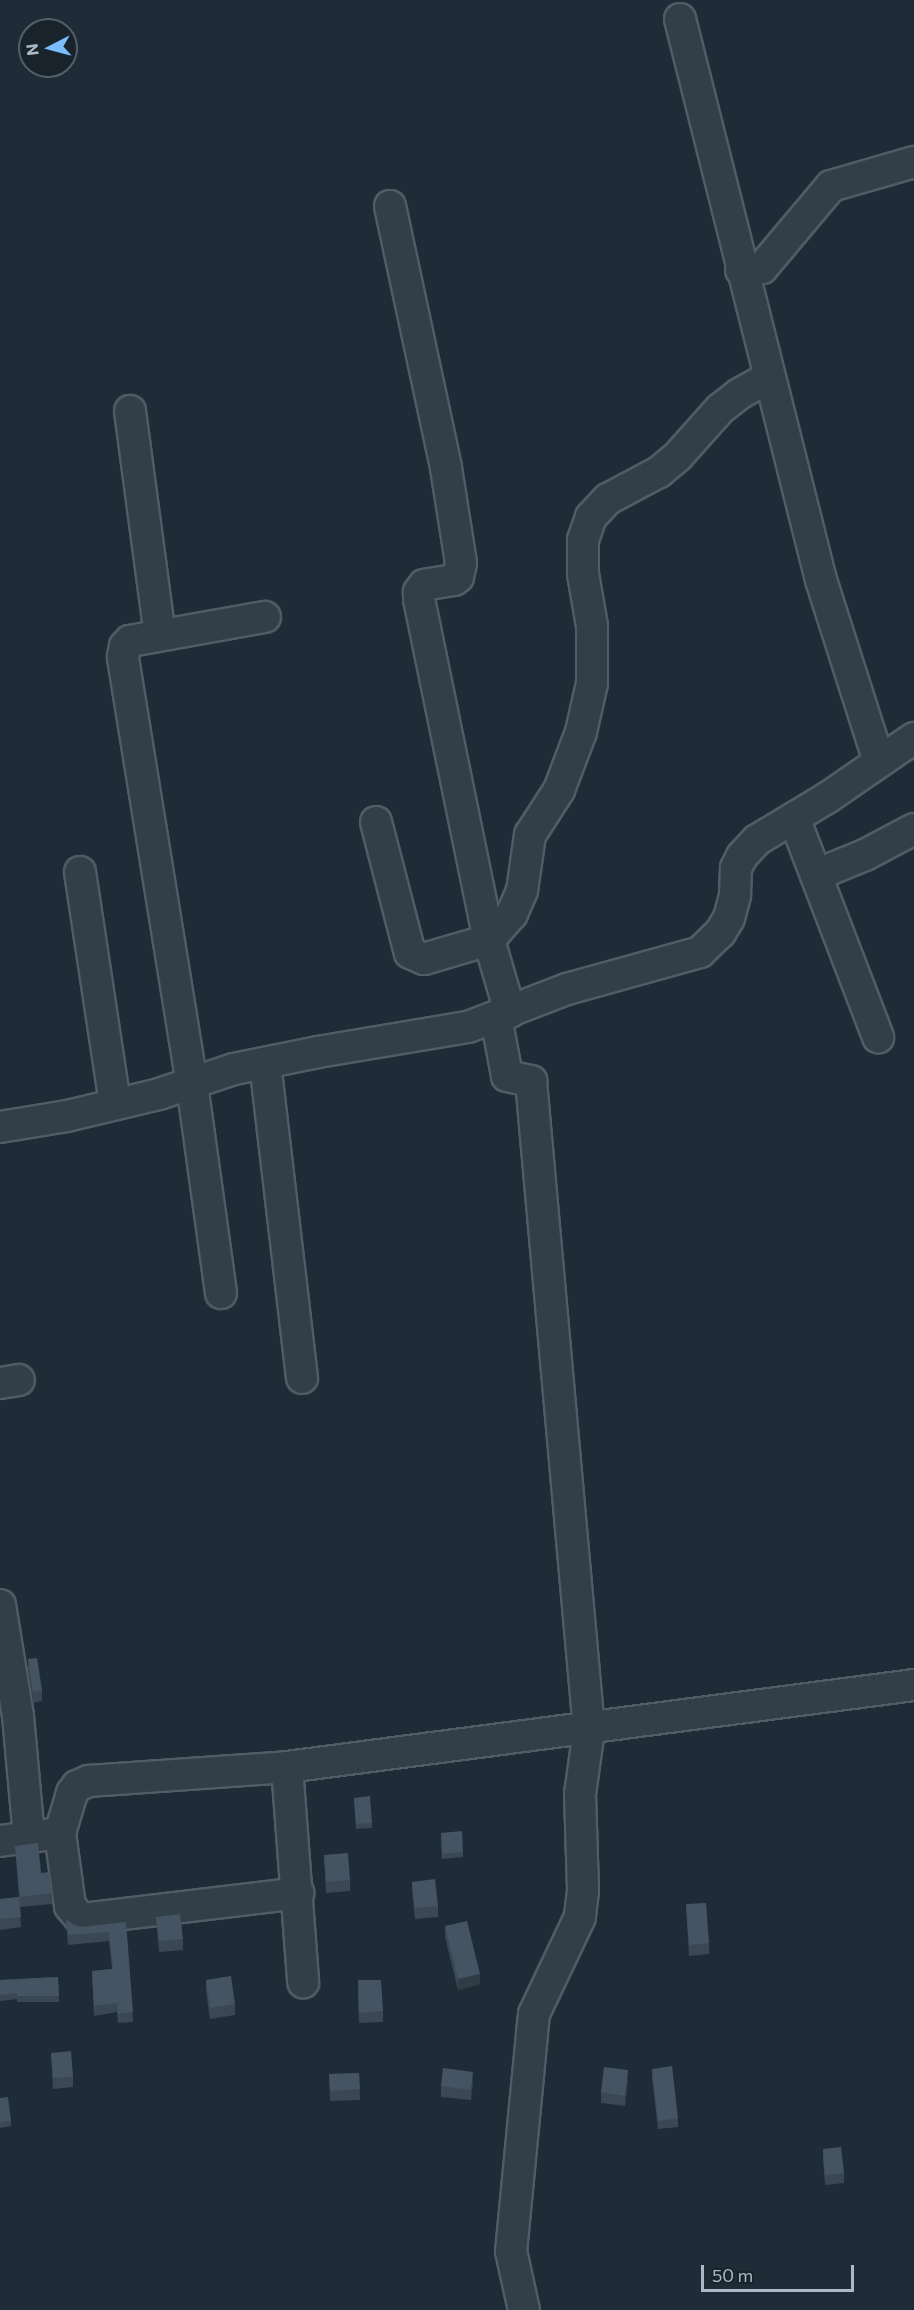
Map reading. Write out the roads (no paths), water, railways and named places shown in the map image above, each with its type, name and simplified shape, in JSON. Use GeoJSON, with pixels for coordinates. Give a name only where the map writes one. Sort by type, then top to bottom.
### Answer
{"type":"FeatureCollection","features":[{"type":"Feature","properties":{"kind":"street"},"geometry":{"type":"LineString","coordinates":[[680,19],[820,580],[879,762]]}},
{"type":"Feature","properties":{"kind":"street"},"geometry":{"type":"LineString","coordinates":[[741,270],[762,268],[831,186],[914,162]]}},
{"type":"Feature","properties":{"kind":"street"},"geometry":{"type":"LineString","coordinates":[[390,206],[446,468],[461,563],[458,577],[454,580],[424,585],[419,592],[419,598],[503,1014],[507,1077],[531,1081],[589,1730],[580,1794],[583,1891],[580,1917],[534,2014],[511,2251],[524,2310]]}},
{"type":"Feature","properties":{"kind":"street"},"geometry":{"type":"LineString","coordinates":[[376,822],[410,953],[424,958],[489,940],[512,914],[522,891],[530,835],[559,790],[580,732],[592,683],[592,626],[583,574],[583,540],[591,517],[608,499],[659,472],[678,456],[720,409],[739,394],[768,378]]}},
{"type":"Feature","properties":{"kind":"street"},"geometry":{"type":"LineString","coordinates":[[130,411],[160,635]]}},
{"type":"Feature","properties":{"kind":"street"},"geometry":{"type":"LineString","coordinates":[[221,1293],[192,1084],[123,657],[125,646],[130,641],[265,617]]}},
{"type":"Feature","properties":{"kind":"street"},"geometry":{"type":"LineString","coordinates":[[0,1126],[67,1116],[192,1084],[234,1069],[318,1052],[468,1027],[567,989],[700,952],[710,946],[729,918],[735,895],[736,868],[742,856],[757,840],[914,738]]}},
{"type":"Feature","properties":{"kind":"street"},"geometry":{"type":"LineString","coordinates":[[794,818],[878,1037]]}},
{"type":"Feature","properties":{"kind":"street"},"geometry":{"type":"LineString","coordinates":[[816,875],[865,855],[914,829]]}},
{"type":"Feature","properties":{"kind":"street"},"geometry":{"type":"LineString","coordinates":[[80,872],[116,1103]]}},
{"type":"Feature","properties":{"kind":"street"},"geometry":{"type":"LineString","coordinates":[[265,1063],[302,1378]]}},
{"type":"Feature","properties":{"kind":"street"},"geometry":{"type":"LineString","coordinates":[[0,1605],[18,1716],[14,1839],[60,1833]]}},
{"type":"Feature","properties":{"kind":"street"},"geometry":{"type":"LineString","coordinates":[[298,1893],[81,1919],[70,1906],[60,1833],[72,1793],[77,1786],[89,1781],[287,1767],[589,1730],[744,1706],[914,1685]]}},
{"type":"Feature","properties":{"kind":"street"},"geometry":{"type":"LineString","coordinates":[[287,1767],[303,1982]]}}]}
